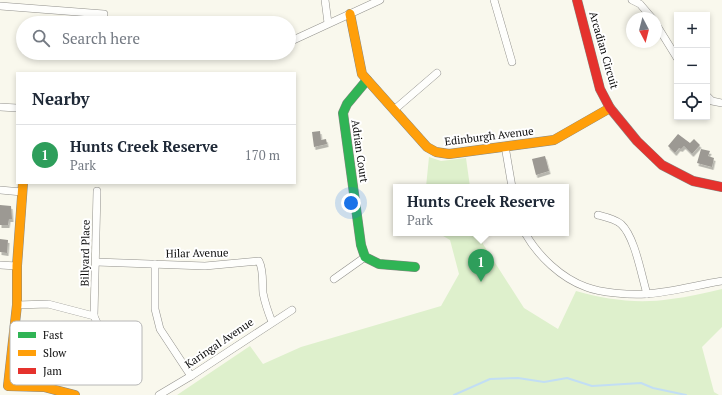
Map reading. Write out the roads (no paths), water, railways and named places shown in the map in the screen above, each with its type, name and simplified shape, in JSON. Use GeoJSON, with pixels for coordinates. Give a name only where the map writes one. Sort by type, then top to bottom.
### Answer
{"type":"FeatureCollection","features":[{"type":"Feature","properties":{"kind":"street"},"geometry":{"type":"LineString","coordinates":[[325,0],[328,23]]}},
{"type":"Feature","properties":{"kind":"street"},"geometry":{"type":"LineString","coordinates":[[296,39],[380,0]]}},
{"type":"Feature","properties":{"kind":"street"},"geometry":{"type":"LineString","coordinates":[[494,0],[512,62]]}},
{"type":"Feature","properties":{"kind":"street","name":"Arcadian Circuit"},"geometry":{"type":"LineString","coordinates":[[577,0],[600,89],[610,108],[637,141],[662,165],[693,181],[722,187]]}},
{"type":"Feature","properties":{"kind":"street"},"geometry":{"type":"LineString","coordinates":[[632,0],[640,4],[647,12]]}},
{"type":"Feature","properties":{"kind":"street"},"geometry":{"type":"LineString","coordinates":[[0,6],[104,14]]}},
{"type":"Feature","properties":{"kind":"street","name":"Edinburgh Avenue"},"geometry":{"type":"LineString","coordinates":[[350,14],[362,74],[427,147],[436,152],[448,154],[554,140],[610,108]]}},
{"type":"Feature","properties":{"kind":"street"},"geometry":{"type":"LineString","coordinates":[[662,34],[674,53]]}},
{"type":"Feature","properties":{"kind":"street"},"geometry":{"type":"LineString","coordinates":[[394,110],[437,73]]}},
{"type":"Feature","properties":{"kind":"street","name":"Adrian Court"},"geometry":{"type":"LineString","coordinates":[[366,257],[361,245],[343,113],[347,104],[367,80]]}},
{"type":"Feature","properties":{"kind":"street"},"geometry":{"type":"LineString","coordinates":[[710,99],[712,101],[722,103]]}},
{"type":"Feature","properties":{"kind":"street"},"geometry":{"type":"LineString","coordinates":[[0,107],[16,108]]}},
{"type":"Feature","properties":{"kind":"street"},"geometry":{"type":"LineString","coordinates":[[505,146],[511,184]]}},
{"type":"Feature","properties":{"kind":"street"},"geometry":{"type":"LineString","coordinates":[[0,190],[23,187],[17,266],[17,305],[15,321]]}},
{"type":"Feature","properties":{"kind":"street","name":"Billyard Place"},"geometry":{"type":"LineString","coordinates":[[94,316],[97,191]]}},
{"type":"Feature","properties":{"kind":"street"},"geometry":{"type":"LineString","coordinates":[[598,214],[610,218],[620,224],[630,235],[646,294]]}},
{"type":"Feature","properties":{"kind":"street"},"geometry":{"type":"LineString","coordinates":[[527,236],[534,247],[552,267],[586,288],[619,293],[646,294],[722,281]]}},
{"type":"Feature","properties":{"kind":"street"},"geometry":{"type":"LineString","coordinates":[[334,279],[366,257],[379,264],[415,267]]}},
{"type":"Feature","properties":{"kind":"street","name":"Hilar Avenue"},"geometry":{"type":"LineString","coordinates":[[96,262],[205,266],[259,261],[262,273],[263,292],[272,322]]}},
{"type":"Feature","properties":{"kind":"street"},"geometry":{"type":"LineString","coordinates":[[155,264],[155,309],[160,328],[190,376]]}},
{"type":"Feature","properties":{"kind":"street"},"geometry":{"type":"LineString","coordinates":[[0,265],[17,266]]}},
{"type":"Feature","properties":{"kind":"street"},"geometry":{"type":"LineString","coordinates":[[17,305],[48,304],[94,316],[96,321]]}},
{"type":"Feature","properties":{"kind":"street","name":"Karingal Avenue"},"geometry":{"type":"LineString","coordinates":[[159,395],[292,310]]}},
{"type":"Feature","properties":{"kind":"street"},"geometry":{"type":"LineString","coordinates":[[10,368],[8,386],[75,395]]}},
{"type":"Feature","properties":{"kind":"waterway"},"geometry":{"type":"LineString","coordinates":[[454,395],[490,379],[518,378],[544,382],[567,378],[592,386],[641,383],[653,388],[686,395]]}},
{"type":"Feature","properties":{"kind":"place","name":"Hunts Creek Reserve"},"geometry":{"type":"Point","coordinates":[481,282]}}]}
